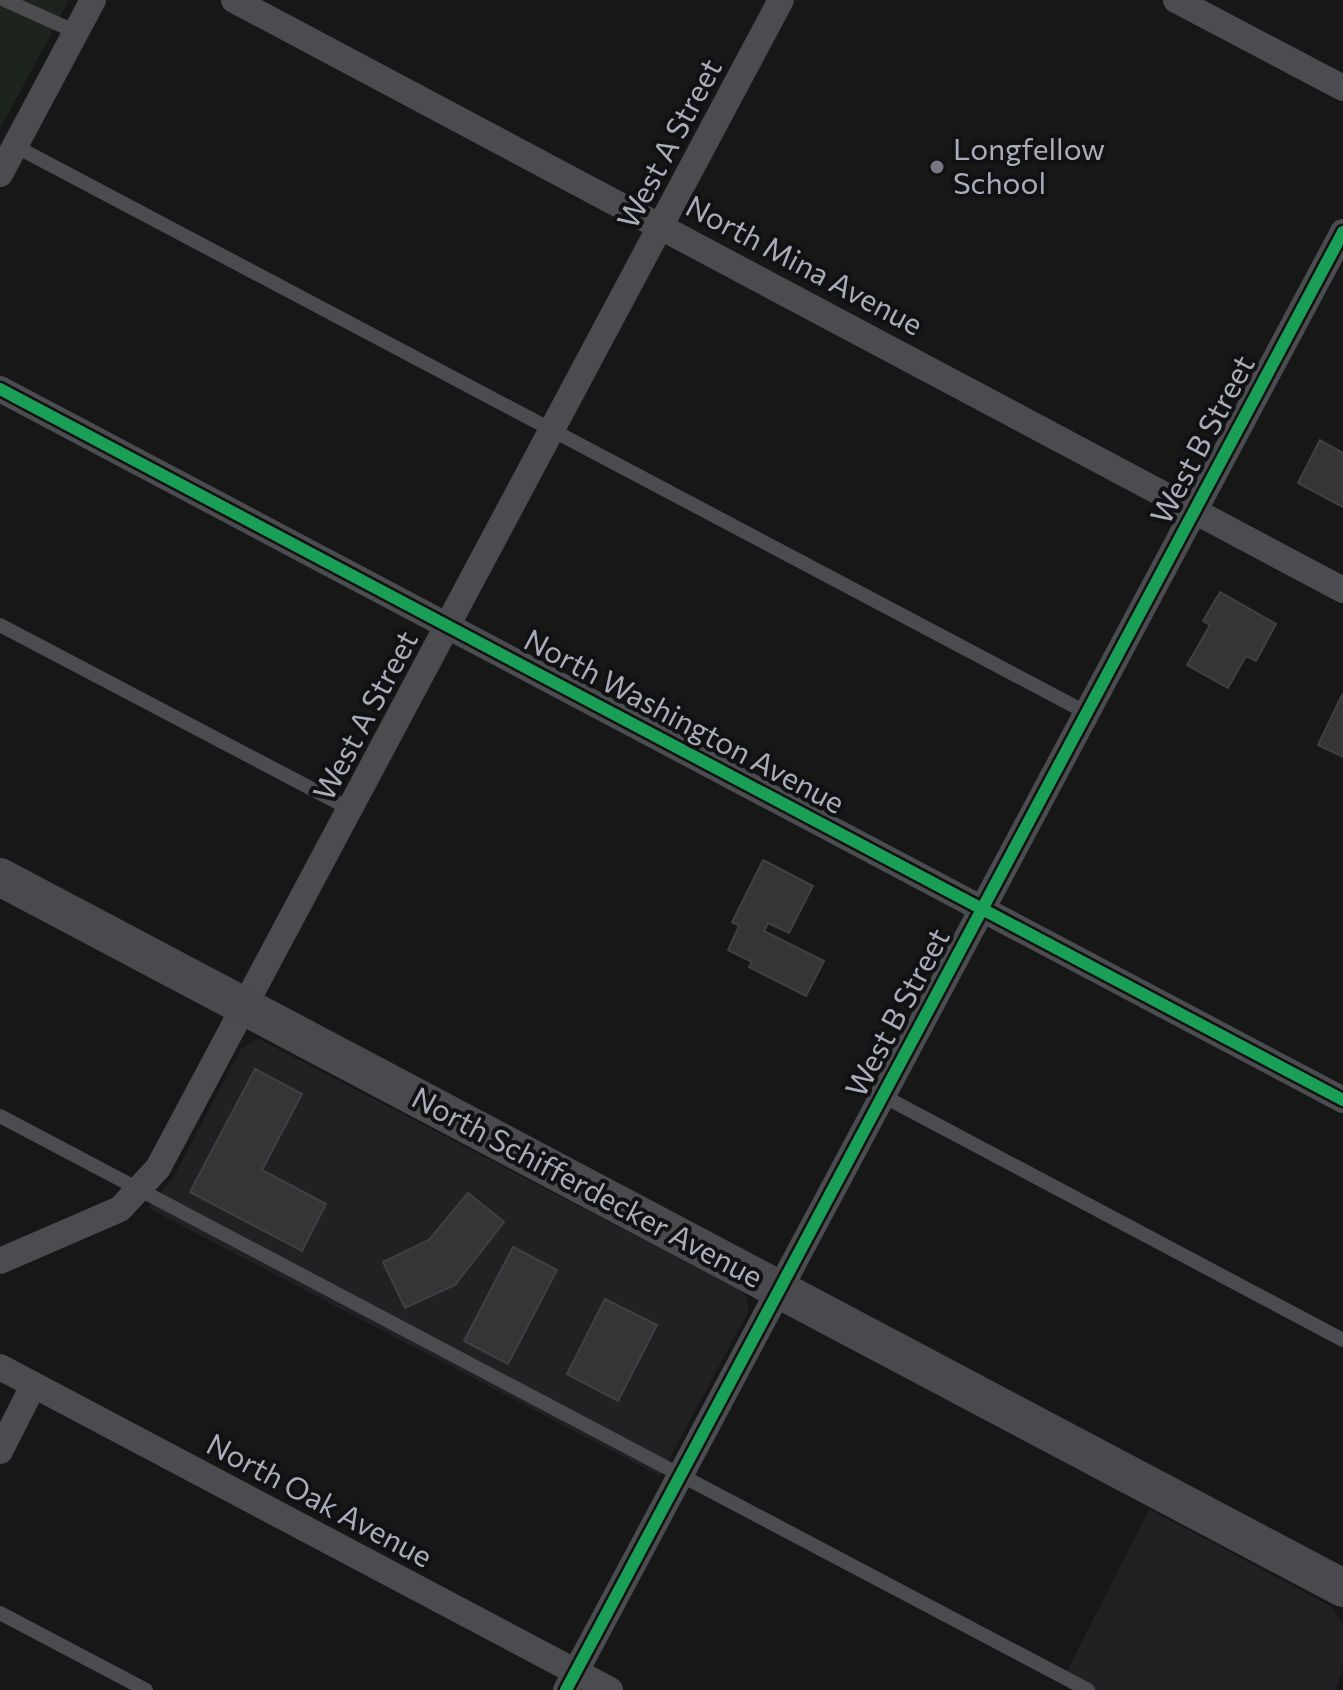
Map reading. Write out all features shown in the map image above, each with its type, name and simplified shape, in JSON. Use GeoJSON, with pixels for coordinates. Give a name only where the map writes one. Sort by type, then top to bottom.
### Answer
{"type":"FeatureCollection","features":[{"type":"Feature","properties":{"kind":"main road","name":"North Schifferdecker Avenue"},"geometry":{"type":"LineString","coordinates":[[0,877],[1343,1588]]}},
{"type":"Feature","properties":{"kind":"street"},"geometry":{"type":"LineString","coordinates":[[0,174],[93,0]]}},
{"type":"Feature","properties":{"kind":"street","name":"North Mina Avenue"},"geometry":{"type":"LineString","coordinates":[[234,0],[1343,590]]}},
{"type":"Feature","properties":{"kind":"street","name":"West A Street"},"geometry":{"type":"LineString","coordinates":[[0,1261],[120,1209],[141,1191],[158,1168],[554,432],[781,0]]}},
{"type":"Feature","properties":{"kind":"street"},"geometry":{"type":"LineString","coordinates":[[1176,0],[1343,88]]}},
{"type":"Feature","properties":{"kind":"street","name":"West B Street"},"geometry":{"type":"LineString","coordinates":[[571,1681],[1343,232]]}},
{"type":"Feature","properties":{"kind":"street","name":"North Washington Avenue"},"geometry":{"type":"LineString","coordinates":[[0,389],[1343,1100]]}},
{"type":"Feature","properties":{"kind":"street","name":"North Oak Avenue"},"geometry":{"type":"LineString","coordinates":[[0,1367],[571,1681],[610,1690]]}},
{"type":"Feature","properties":{"kind":"street"},"geometry":{"type":"LineString","coordinates":[[0,1451],[33,1386]]}},
{"type":"Feature","properties":{"kind":"lane"},"geometry":{"type":"LineString","coordinates":[[5,0],[76,32]]}},
{"type":"Feature","properties":{"kind":"lane"},"geometry":{"type":"LineString","coordinates":[[15,146],[1087,713]]}},
{"type":"Feature","properties":{"kind":"lane"},"geometry":{"type":"LineString","coordinates":[[0,625],[352,810]]}},
{"type":"Feature","properties":{"kind":"lane"},"geometry":{"type":"LineString","coordinates":[[883,1096],[1343,1340]]}},
{"type":"Feature","properties":{"kind":"lane"},"geometry":{"type":"LineString","coordinates":[[0,1116],[1088,1690]]}},
{"type":"Feature","properties":{"kind":"lane"},"geometry":{"type":"LineString","coordinates":[[0,1613],[146,1690]]}},
{"type":"Feature","properties":{"kind":"shaded area"},"geometry":{"type":"Polygon","coordinates":[[[0,0],[69,0],[0,129],[0,0]]]}},
{"type":"Feature","properties":{"kind":"shaded area"},"geometry":{"type":"Polygon","coordinates":[[[257,1038],[741,1291],[747,1297],[748,1312],[660,1476],[148,1208],[174,1176],[241,1049],[257,1038]]]}},
{"type":"Feature","properties":{"kind":"shaded area"},"geometry":{"type":"Polygon","coordinates":[[[1149,1509],[1332,1607],[1343,1623],[1343,1669],[1335,1690],[1073,1690],[1061,1683],[1149,1509]]]}},
{"type":"Feature","properties":{"kind":"building"},"geometry":{"type":"Polygon","coordinates":[[[1320,440],[1343,453],[1343,507],[1298,483],[1320,440]]]}},
{"type":"Feature","properties":{"kind":"building"},"geometry":{"type":"Polygon","coordinates":[[[1220,592],[1276,624],[1256,661],[1246,656],[1228,688],[1187,665],[1210,625],[1203,621],[1220,592]]]}},
{"type":"Feature","properties":{"kind":"building"},"geometry":{"type":"Polygon","coordinates":[[[1343,693],[1343,757],[1318,745],[1343,693]]]}},
{"type":"Feature","properties":{"kind":"building"},"geometry":{"type":"Polygon","coordinates":[[[763,860],[813,886],[789,933],[768,923],[764,931],[824,961],[806,996],[749,967],[752,962],[728,950],[739,926],[732,922],[763,860]]]}},
{"type":"Feature","properties":{"kind":"building"},"geometry":{"type":"Polygon","coordinates":[[[255,1069],[302,1094],[262,1170],[326,1204],[302,1251],[190,1192],[255,1069]]]}},
{"type":"Feature","properties":{"kind":"building"},"geometry":{"type":"Polygon","coordinates":[[[468,1193],[504,1222],[455,1285],[405,1308],[383,1262],[429,1240],[468,1193]]]}},
{"type":"Feature","properties":{"kind":"building"},"geometry":{"type":"Polygon","coordinates":[[[513,1247],[557,1270],[508,1364],[464,1341],[513,1247]]]}},
{"type":"Feature","properties":{"kind":"building"},"geometry":{"type":"Polygon","coordinates":[[[605,1299],[657,1325],[618,1401],[567,1374],[605,1299]]]}},
{"type":"Feature","properties":{"kind":"cycle path"},"geometry":{"type":"LineString","coordinates":[[566,1690],[1343,232]]}},
{"type":"Feature","properties":{"kind":"cycle path"},"geometry":{"type":"LineString","coordinates":[[0,389],[1343,1100]]}},
{"type":"Feature","properties":{"kind":"place","name":"Longfellow School"},"geometry":{"type":"Point","coordinates":[937,167]}}]}
